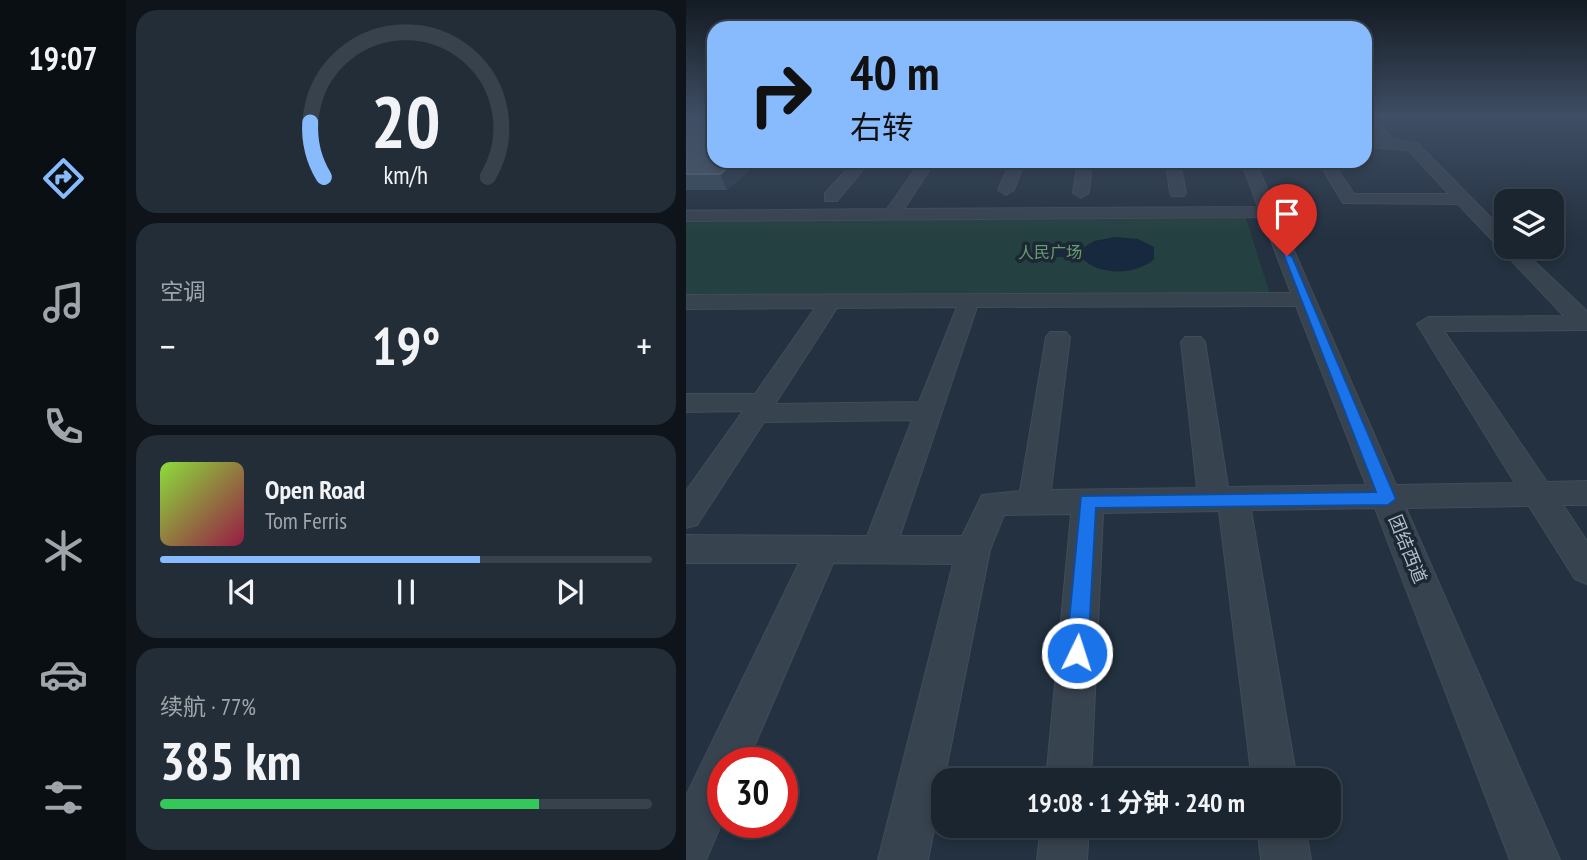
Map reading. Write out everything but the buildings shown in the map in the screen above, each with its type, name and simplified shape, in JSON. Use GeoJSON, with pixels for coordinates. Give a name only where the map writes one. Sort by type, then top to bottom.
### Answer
{"type":"FeatureCollection","features":[{"type":"Feature","properties":{"kind":"street"},"geometry":{"type":"LineString","coordinates":[[1422,156],[1494,231]]}},
{"type":"Feature","properties":{"kind":"street"},"geometry":{"type":"LineString","coordinates":[[831,197],[857,168]]}},
{"type":"Feature","properties":{"kind":"street"},"geometry":{"type":"LineString","coordinates":[[892,215],[923,168]]}},
{"type":"Feature","properties":{"kind":"street"},"geometry":{"type":"LineString","coordinates":[[1006,190],[1015,168]]}},
{"type":"Feature","properties":{"kind":"street"},"geometry":{"type":"LineString","coordinates":[[1081,193],[1084,168]]}},
{"type":"Feature","properties":{"kind":"street"},"geometry":{"type":"LineString","coordinates":[[1174,168],[1178,193]]}},
{"type":"Feature","properties":{"kind":"street","name":"团结西道"},"geometry":{"type":"LineString","coordinates":[[1251,168],[1535,860]]}},
{"type":"Feature","properties":{"kind":"street"},"geometry":{"type":"LineString","coordinates":[[1329,168],[1349,199],[1462,198]]}},
{"type":"Feature","properties":{"kind":"street"},"geometry":{"type":"LineString","coordinates":[[686,216],[1269,212]]}},
{"type":"Feature","properties":{"kind":"street"},"geometry":{"type":"LineString","coordinates":[[1521,259],[1572,312],[1587,321]]}},
{"type":"Feature","properties":{"kind":"street"},"geometry":{"type":"LineString","coordinates":[[686,302],[1305,299]]}},
{"type":"Feature","properties":{"kind":"street"},"geometry":{"type":"LineString","coordinates":[[686,516],[831,301]]}},
{"type":"Feature","properties":{"kind":"street"},"geometry":{"type":"LineString","coordinates":[[878,550],[967,310]]}},
{"type":"Feature","properties":{"kind":"street"},"geometry":{"type":"LineString","coordinates":[[1587,321],[1428,324],[1587,569]]}},
{"type":"Feature","properties":{"kind":"street"},"geometry":{"type":"LineString","coordinates":[[1034,501],[1058,337]]}},
{"type":"Feature","properties":{"kind":"street"},"geometry":{"type":"LineString","coordinates":[[1193,342],[1273,768]]}},
{"type":"Feature","properties":{"kind":"street"},"geometry":{"type":"LineString","coordinates":[[686,403],[759,408],[929,411]]}},
{"type":"Feature","properties":{"kind":"street"},"geometry":{"type":"LineString","coordinates":[[903,860],[973,550],[993,503],[1388,499],[1587,493]]}},
{"type":"Feature","properties":{"kind":"street"},"geometry":{"type":"LineString","coordinates":[[1069,768],[1088,501]]}},
{"type":"Feature","properties":{"kind":"street"},"geometry":{"type":"LineString","coordinates":[[686,549],[973,550]]}},
{"type":"Feature","properties":{"kind":"street"},"geometry":{"type":"LineString","coordinates":[[732,747],[822,550]]}},
{"type":"Feature","properties":{"kind":"street"},"geometry":{"type":"LineString","coordinates":[[686,849],[707,803]]}},
{"type":"Feature","properties":{"kind":"street"},"geometry":{"type":"LineString","coordinates":[[1062,860],[1064,838]]}},
{"type":"Feature","properties":{"kind":"street"},"geometry":{"type":"LineString","coordinates":[[1283,838],[1286,860]]}},
{"type":"Feature","properties":{"kind":"green space","name":"人民广场"},"geometry":{"type":"Polygon","coordinates":[[[686,209],[1243,209],[1270,294],[686,297],[686,209]]]}},
{"type":"Feature","properties":{"kind":"water"},"geometry":{"type":"Polygon","coordinates":[[[1115,237],[1138,239],[1154,247],[1154,259],[1137,269],[1117,272],[1097,268],[1081,257],[1034,257],[1036,248],[1083,248],[1094,241],[1115,237]]]}},
{"type":"Feature","properties":{"kind":"route"},"geometry":{"type":"LineString","coordinates":[[1077,653],[1088,501],[1388,499],[1287,256]]}}]}
